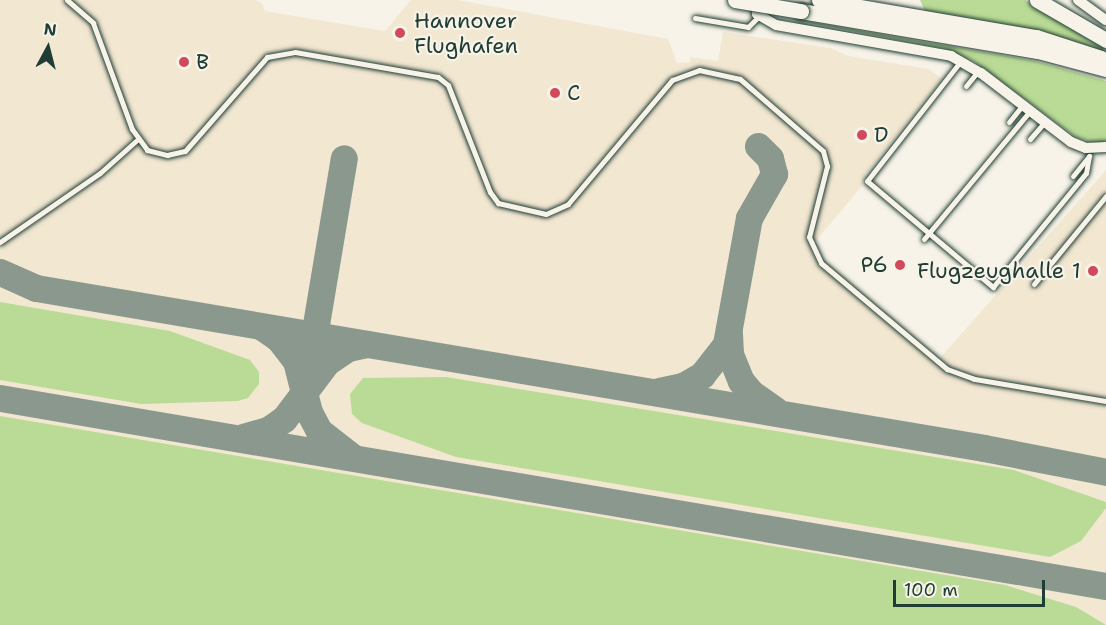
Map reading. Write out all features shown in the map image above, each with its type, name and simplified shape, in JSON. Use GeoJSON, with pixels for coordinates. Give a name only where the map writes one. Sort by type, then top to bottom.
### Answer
{"type":"FeatureCollection","features":[{"type":"Feature","properties":{"kind":"main road"},"geometry":{"type":"LineString","coordinates":[[735,0],[1055,55],[1106,69]]}},
{"type":"Feature","properties":{"kind":"main road"},"geometry":{"type":"LineString","coordinates":[[819,0],[866,4],[1036,37],[1106,61]]}},
{"type":"Feature","properties":{"kind":"main road"},"geometry":{"type":"LineString","coordinates":[[1037,0],[1106,40]]}},
{"type":"Feature","properties":{"kind":"street"},"geometry":{"type":"LineString","coordinates":[[757,0],[759,16],[776,25],[938,53],[961,61],[1027,107],[1071,142],[1092,152],[1106,147]]}},
{"type":"Feature","properties":{"kind":"street"},"geometry":{"type":"LineString","coordinates":[[1078,0],[1106,20]]}},
{"type":"Feature","properties":{"kind":"lane"},"geometry":{"type":"LineString","coordinates":[[67,0],[93,23],[138,139],[157,154],[185,151],[267,57],[281,52],[422,73],[438,77],[448,85],[490,192],[498,203],[546,214],[568,204],[672,80],[699,70],[730,76],[748,84],[823,151],[827,166],[809,237],[820,263],[947,369],[974,379],[1106,401]]}},
{"type":"Feature","properties":{"kind":"lane"},"geometry":{"type":"LineString","coordinates":[[695,18],[748,27],[759,16]]}},
{"type":"Feature","properties":{"kind":"lane"},"geometry":{"type":"LineString","coordinates":[[961,61],[867,181],[993,287],[1086,173],[1092,152]]}},
{"type":"Feature","properties":{"kind":"lane"},"geometry":{"type":"LineString","coordinates":[[966,86],[978,71]]}},
{"type":"Feature","properties":{"kind":"lane"},"geometry":{"type":"LineString","coordinates":[[924,240],[1027,107]]}},
{"type":"Feature","properties":{"kind":"lane"},"geometry":{"type":"LineString","coordinates":[[1009,122],[1027,107]]}},
{"type":"Feature","properties":{"kind":"lane"},"geometry":{"type":"LineString","coordinates":[[1030,139],[1045,122]]}},
{"type":"Feature","properties":{"kind":"lane"},"geometry":{"type":"LineString","coordinates":[[0,242],[100,173],[138,139]]}},
{"type":"Feature","properties":{"kind":"lane"},"geometry":{"type":"LineString","coordinates":[[1073,176],[1092,152]]}},
{"type":"Feature","properties":{"kind":"lane"},"geometry":{"type":"LineString","coordinates":[[1034,284],[1106,196]]}},
{"type":"Feature","properties":{"kind":"shaded area"},"geometry":{"type":"Polygon","coordinates":[[[0,0],[253,0],[261,2],[265,11],[385,31],[411,0],[458,0],[668,39],[677,63],[690,62],[690,57],[718,61],[723,32],[830,48],[848,56],[929,69],[942,79],[865,175],[862,186],[815,242],[824,259],[940,358],[1106,170],[1106,625],[0,625],[0,0]]]}},
{"type":"Feature","properties":{"kind":"green space"},"geometry":{"type":"Polygon","coordinates":[[[920,0],[1025,0],[1104,48],[1101,53],[925,11],[920,0]]]}},
{"type":"Feature","properties":{"kind":"green space"},"geometry":{"type":"Polygon","coordinates":[[[769,15],[1035,61],[1106,81],[1106,141],[1097,144],[1076,137],[972,60],[945,49],[769,15]]]}},
{"type":"Feature","properties":{"kind":"green space"},"geometry":{"type":"Polygon","coordinates":[[[0,302],[170,331],[250,360],[259,372],[259,384],[248,398],[238,401],[141,404],[0,380],[0,302]]]}},
{"type":"Feature","properties":{"kind":"green space"},"geometry":{"type":"Polygon","coordinates":[[[446,377],[1014,470],[1106,502],[1106,508],[1081,541],[1050,557],[456,457],[362,423],[352,414],[350,394],[363,378],[446,377]]]}},
{"type":"Feature","properties":{"kind":"green space"},"geometry":{"type":"Polygon","coordinates":[[[0,416],[1005,585],[1076,607],[1106,625],[0,625],[0,416]]]}},
{"type":"Feature","properties":{"kind":"taxiway"},"geometry":{"type":"LineString","coordinates":[[659,391],[683,386],[702,375],[726,344],[749,218],[774,174],[770,158],[758,146]]}},
{"type":"Feature","properties":{"kind":"taxiway"},"geometry":{"type":"LineString","coordinates":[[305,390],[344,158]]}},
{"type":"Feature","properties":{"kind":"taxiway"},"geometry":{"type":"LineString","coordinates":[[0,272],[36,288],[984,448],[1106,472]]}},
{"type":"Feature","properties":{"kind":"taxiway"},"geometry":{"type":"LineString","coordinates":[[262,327],[279,339],[296,361],[309,412],[319,431],[350,455]]}},
{"type":"Feature","properties":{"kind":"taxiway"},"geometry":{"type":"LineString","coordinates":[[729,334],[730,354],[741,381],[751,393],[775,410]]}},
{"type":"Feature","properties":{"kind":"taxiway"},"geometry":{"type":"LineString","coordinates":[[243,437],[268,430],[284,419],[327,362],[348,348],[367,344]]}},
{"type":"Feature","properties":{"kind":"taxiway"},"geometry":{"type":"LineString","coordinates":[[0,398],[1106,586]]}},
{"type":"Feature","properties":{"kind":"place","name":"Hannover Flughafen"},"geometry":{"type":"Point","coordinates":[400,33]}},
{"type":"Feature","properties":{"kind":"place","name":"B"},"geometry":{"type":"Point","coordinates":[184,62]}},
{"type":"Feature","properties":{"kind":"place","name":"C"},"geometry":{"type":"Point","coordinates":[555,93]}},
{"type":"Feature","properties":{"kind":"place","name":"D"},"geometry":{"type":"Point","coordinates":[862,135]}},
{"type":"Feature","properties":{"kind":"place","name":"P6"},"geometry":{"type":"Point","coordinates":[900,265]}},
{"type":"Feature","properties":{"kind":"place","name":"Flugzeughalle 1"},"geometry":{"type":"Point","coordinates":[1093,271]}}]}
